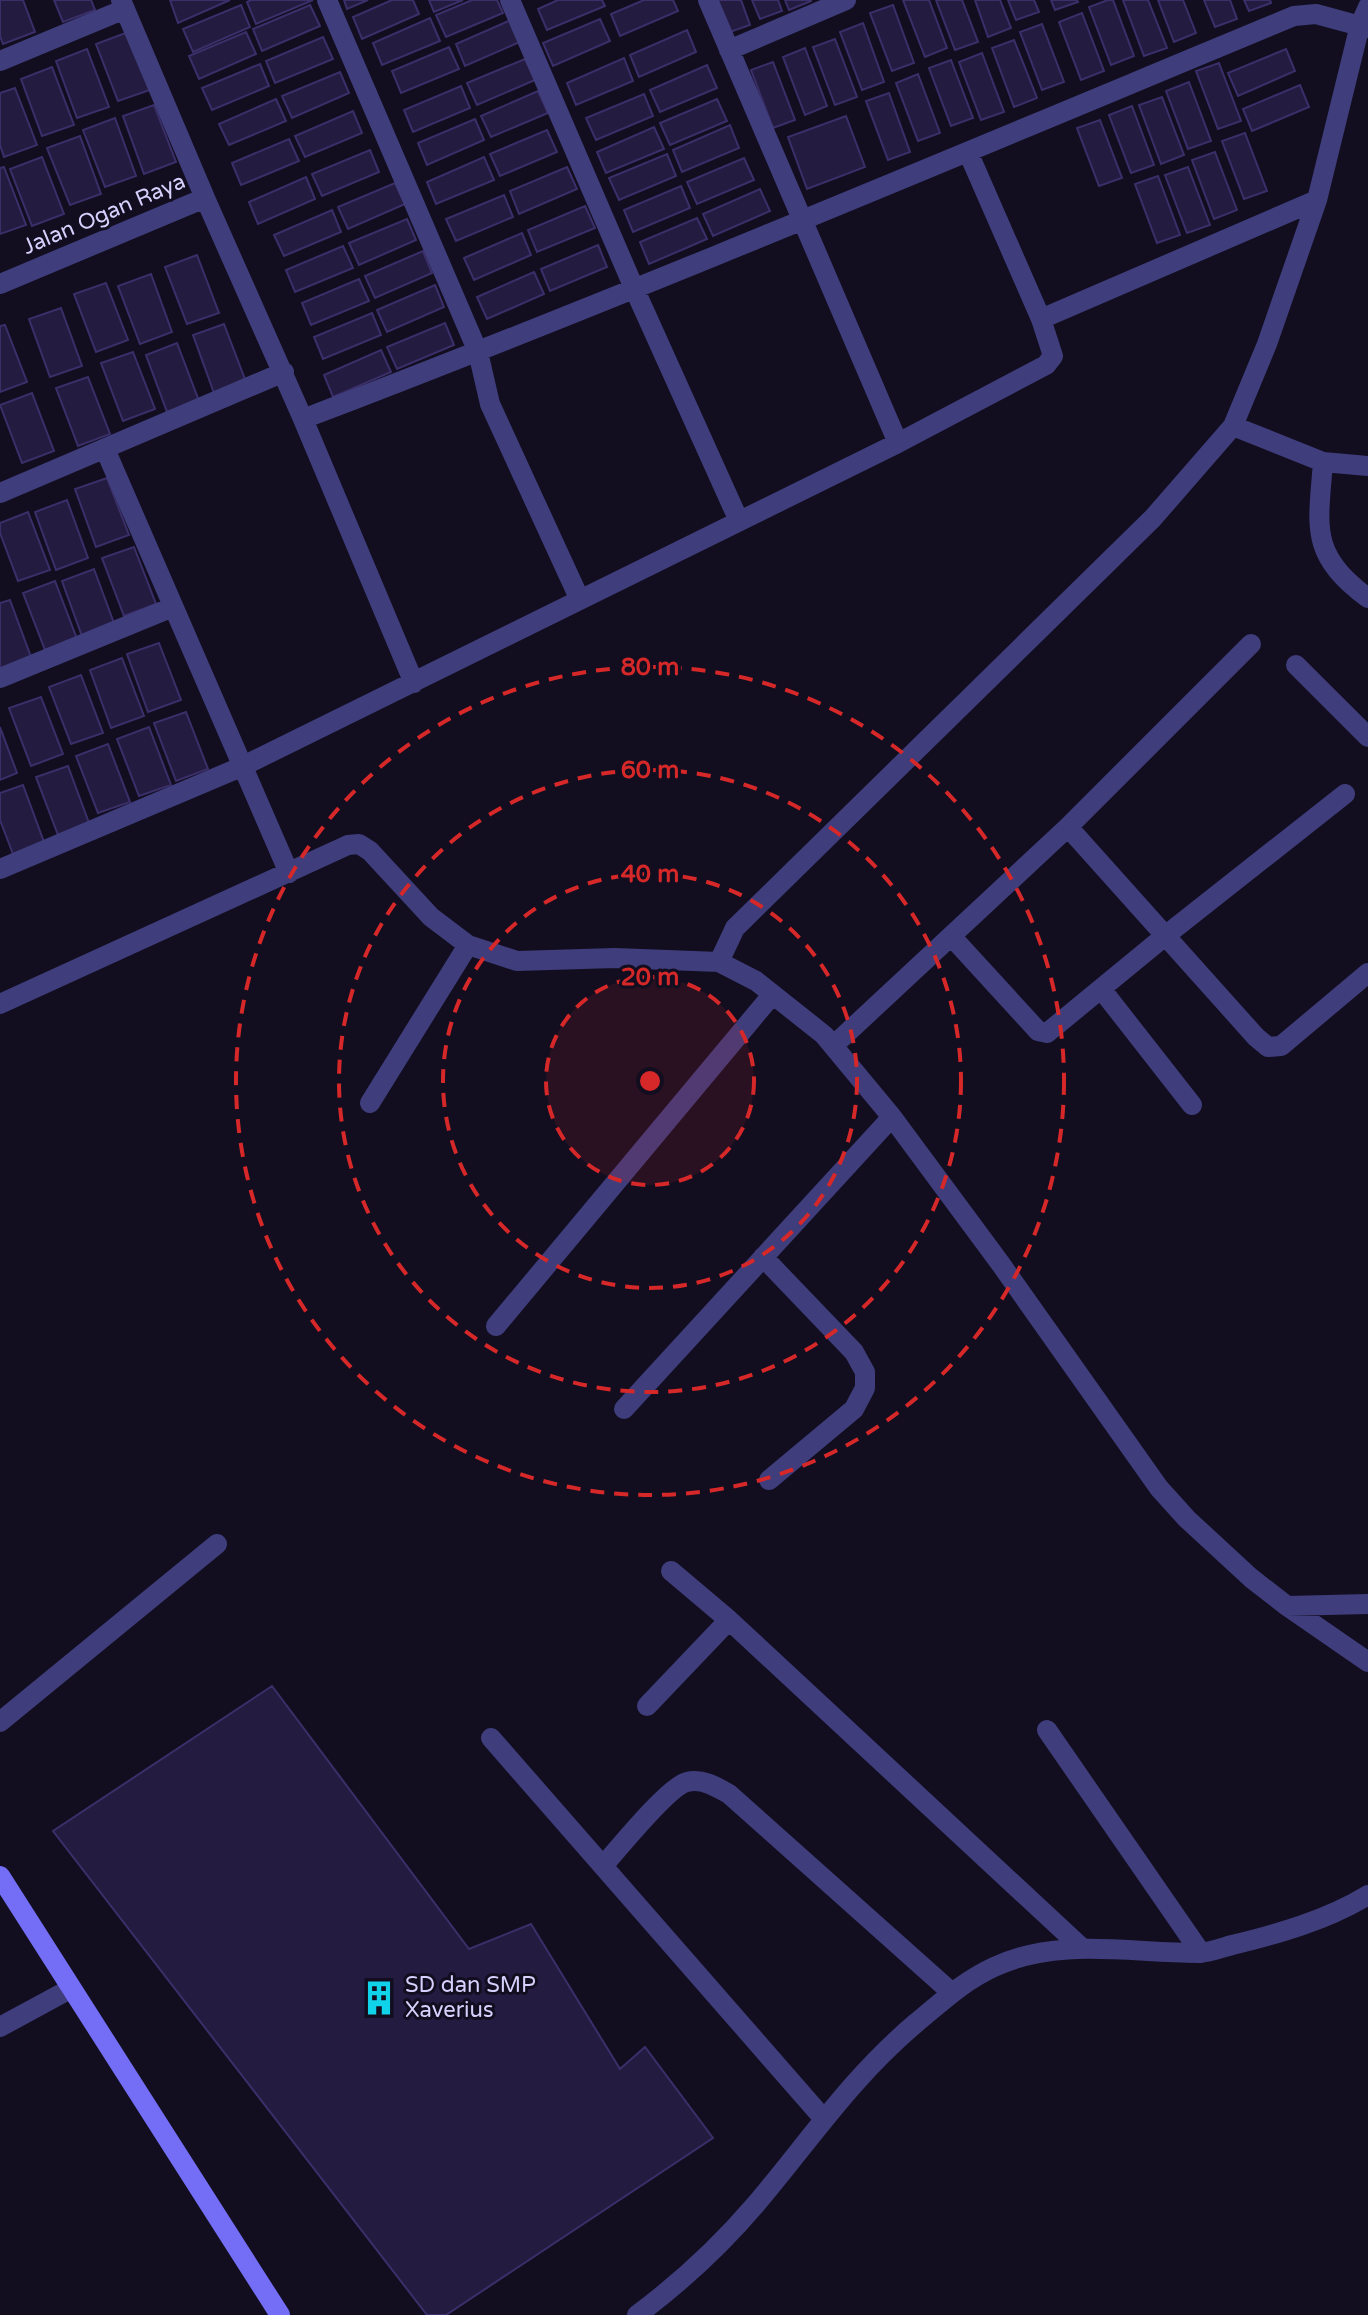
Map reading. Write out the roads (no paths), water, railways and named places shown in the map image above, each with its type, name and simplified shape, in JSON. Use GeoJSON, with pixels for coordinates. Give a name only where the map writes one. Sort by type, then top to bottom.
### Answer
{"type":"FeatureCollection","features":[{"type":"Feature","properties":{"kind":"street"},"geometry":{"type":"LineString","coordinates":[[327,0],[478,352],[490,404],[580,600]]}},
{"type":"Feature","properties":{"kind":"street"},"geometry":{"type":"LineString","coordinates":[[510,0],[739,521]]}},
{"type":"Feature","properties":{"kind":"street"},"geometry":{"type":"LineString","coordinates":[[708,0],[898,443]]}},
{"type":"Feature","properties":{"kind":"street"},"geometry":{"type":"LineString","coordinates":[[729,50],[846,0]]}},
{"type":"Feature","properties":{"kind":"street"},"geometry":{"type":"LineString","coordinates":[[0,61],[123,4]]}},
{"type":"Feature","properties":{"kind":"street","name":"Jalan Ogan Raya"},"geometry":{"type":"LineString","coordinates":[[0,284],[205,198],[123,4]]}},
{"type":"Feature","properties":{"kind":"street"},"geometry":{"type":"LineString","coordinates":[[303,419],[804,220],[1302,7],[1365,20],[1317,200],[1267,344],[1233,426],[1153,518],[735,928],[719,962]]}},
{"type":"Feature","properties":{"kind":"street"},"geometry":{"type":"LineString","coordinates":[[0,869],[241,767],[898,443],[1050,362],[1053,356],[1041,319],[968,152]]}},
{"type":"Feature","properties":{"kind":"street"},"geometry":{"type":"LineString","coordinates":[[205,198],[284,372],[414,683]]}},
{"type":"Feature","properties":{"kind":"street"},"geometry":{"type":"LineString","coordinates":[[1041,319],[1317,200]]}},
{"type":"Feature","properties":{"kind":"street"},"geometry":{"type":"LineString","coordinates":[[0,493],[284,372]]}},
{"type":"Feature","properties":{"kind":"street"},"geometry":{"type":"LineString","coordinates":[[1233,426],[1323,462],[1368,466]]}},
{"type":"Feature","properties":{"kind":"street"},"geometry":{"type":"LineString","coordinates":[[105,449],[289,873]]}},
{"type":"Feature","properties":{"kind":"street"},"geometry":{"type":"LineString","coordinates":[[1323,462],[1318,528],[1321,540],[1336,569],[1368,598]]}},
{"type":"Feature","properties":{"kind":"street"},"geometry":{"type":"LineString","coordinates":[[0,678],[173,607]]}},
{"type":"Feature","properties":{"kind":"street"},"geometry":{"type":"LineString","coordinates":[[833,1046],[1068,827],[1251,644]]}},
{"type":"Feature","properties":{"kind":"street"},"geometry":{"type":"LineString","coordinates":[[1296,665],[1368,737]]}},
{"type":"Feature","properties":{"kind":"street"},"geometry":{"type":"LineString","coordinates":[[951,936],[1038,1031],[1047,1033],[1345,794]]}},
{"type":"Feature","properties":{"kind":"street"},"geometry":{"type":"LineString","coordinates":[[1068,827],[1268,1047],[1281,1046],[1368,974]]}},
{"type":"Feature","properties":{"kind":"street"},"geometry":{"type":"LineString","coordinates":[[0,1004],[348,845],[359,844],[370,851],[431,917],[468,945],[517,961],[615,958],[719,962],[756,981],[824,1035],[892,1117],[1000,1263],[1159,1488],[1227,1557],[1287,1606],[1368,1662]]}},
{"type":"Feature","properties":{"kind":"street"},"geometry":{"type":"LineString","coordinates":[[370,1103],[468,945]]}},
{"type":"Feature","properties":{"kind":"street"},"geometry":{"type":"LineString","coordinates":[[1102,990],[1192,1105]]}},
{"type":"Feature","properties":{"kind":"street"},"geometry":{"type":"LineString","coordinates":[[496,1326],[772,995]]}},
{"type":"Feature","properties":{"kind":"street"},"geometry":{"type":"LineString","coordinates":[[624,1409],[892,1117]]}},
{"type":"Feature","properties":{"kind":"street"},"geometry":{"type":"LineString","coordinates":[[763,1257],[854,1352],[865,1372],[865,1388],[854,1409],[769,1480]]}},
{"type":"Feature","properties":{"kind":"street"},"geometry":{"type":"LineString","coordinates":[[0,1722],[217,1544]]}},
{"type":"Feature","properties":{"kind":"street"},"geometry":{"type":"LineString","coordinates":[[671,1571],[729,1620],[1082,1948]]}},
{"type":"Feature","properties":{"kind":"street"},"geometry":{"type":"LineString","coordinates":[[1287,1606],[1368,1604]]}},
{"type":"Feature","properties":{"kind":"street"},"geometry":{"type":"LineString","coordinates":[[647,1706],[729,1620]]}},
{"type":"Feature","properties":{"kind":"street"},"geometry":{"type":"LineString","coordinates":[[1047,1730],[1201,1953]]}},
{"type":"Feature","properties":{"kind":"street"},"geometry":{"type":"LineString","coordinates":[[491,1738],[823,2118]]}},
{"type":"Feature","properties":{"kind":"street"},"geometry":{"type":"LineString","coordinates":[[603,1866],[671,1792],[687,1782],[709,1783],[729,1794],[951,1992]]}},
{"type":"Feature","properties":{"kind":"street"},"geometry":{"type":"LineString","coordinates":[[2,1883],[280,2315]]}},
{"type":"Feature","properties":{"kind":"street"},"geometry":{"type":"LineString","coordinates":[[637,2315],[706,2256],[756,2204],[869,2065],[951,1992],[972,1978],[1034,1952],[1082,1948],[1201,1953],[1293,1928],[1368,1895]]}},
{"type":"Feature","properties":{"kind":"street"},"geometry":{"type":"LineString","coordinates":[[0,2027],[70,1989]]}},
{"type":"Feature","properties":{"kind":"place","name":"SD dan SMP Xaverius"},"geometry":{"type":"Point","coordinates":[379,1998]}}]}
